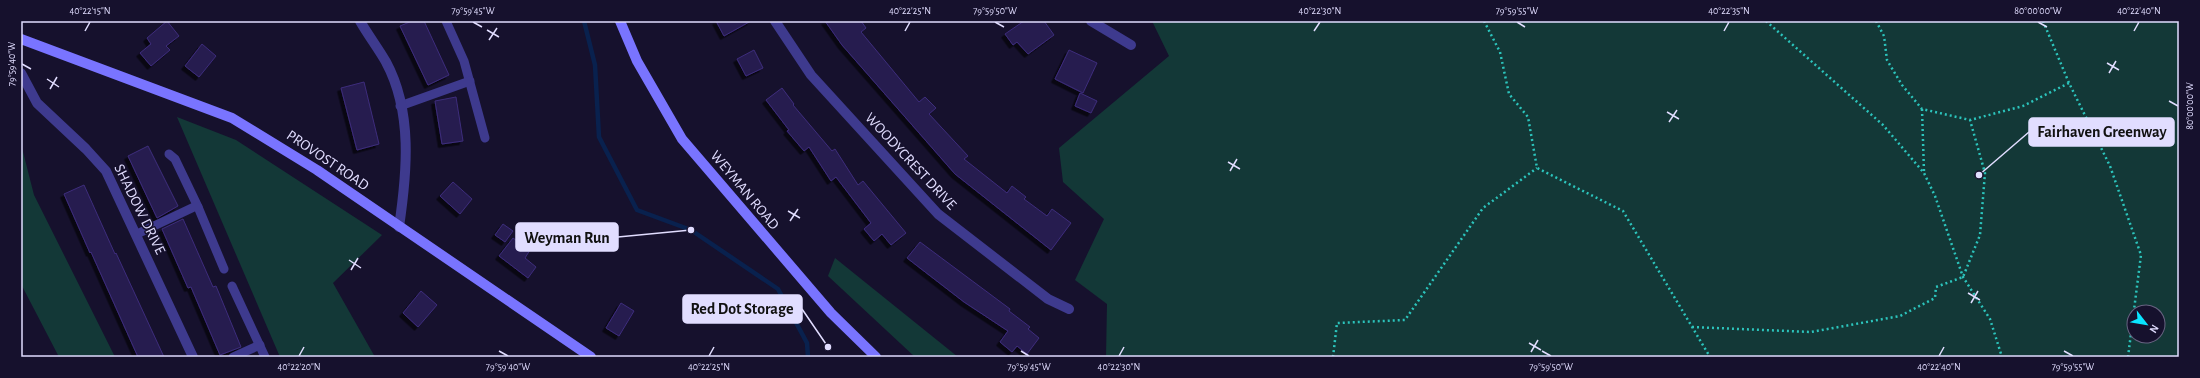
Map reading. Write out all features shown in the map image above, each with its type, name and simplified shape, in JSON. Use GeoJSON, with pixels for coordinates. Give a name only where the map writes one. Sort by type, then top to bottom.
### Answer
{"type":"FeatureCollection","features":[{"type":"Feature","properties":{"kind":"street"},"geometry":{"type":"LineString","coordinates":[[360,21],[386,63],[397,90],[405,130],[405,187],[399,227]]}},
{"type":"Feature","properties":{"kind":"street","name":"WEYMAN ROAD"},"geometry":{"type":"LineString","coordinates":[[620,21],[637,61],[682,139],[831,313],[876,357]]}},
{"type":"Feature","properties":{"kind":"street","name":"WOODYCREST DRIVE"},"geometry":{"type":"LineString","coordinates":[[775,21],[811,75],[938,214],[1048,299],[1069,309]]}},
{"type":"Feature","properties":{"kind":"street"},"geometry":{"type":"LineString","coordinates":[[1091,21],[1130,45]]}},
{"type":"Feature","properties":{"kind":"street","name":"PROVOST ROAD"},"geometry":{"type":"LineString","coordinates":[[21,39],[232,118],[310,166],[591,357]]}},
{"type":"Feature","properties":{"kind":"street","name":"SHADOW DRIVE"},"geometry":{"type":"LineString","coordinates":[[21,73],[37,103],[86,148],[106,171],[137,234],[193,357]]}},
{"type":"Feature","properties":{"kind":"lane"},"geometry":{"type":"LineString","coordinates":[[446,21],[464,61],[486,138]]}},
{"type":"Feature","properties":{"kind":"lane"},"geometry":{"type":"LineString","coordinates":[[400,106],[470,81]]}},
{"type":"Feature","properties":{"kind":"lane"},"geometry":{"type":"LineString","coordinates":[[169,154],[175,159],[198,207],[224,269]]}},
{"type":"Feature","properties":{"kind":"lane"},"geometry":{"type":"LineString","coordinates":[[137,234],[194,207],[198,207]]}},
{"type":"Feature","properties":{"kind":"lane"},"geometry":{"type":"LineString","coordinates":[[232,286],[265,357]]}},
{"type":"Feature","properties":{"kind":"lane"},"geometry":{"type":"LineString","coordinates":[[233,357],[260,345]]}},
{"type":"Feature","properties":{"kind":"path"},"geometry":{"type":"LineString","coordinates":[[1484,21],[1500,52],[1509,94],[1528,117],[1537,168]]}},
{"type":"Feature","properties":{"kind":"path"},"geometry":{"type":"LineString","coordinates":[[1766,21],[1883,124],[1924,173],[1935,196],[1963,277],[1990,319],[2002,357]]}},
{"type":"Feature","properties":{"kind":"path"},"geometry":{"type":"LineString","coordinates":[[1876,21],[1884,36],[1887,60],[1902,85],[1922,109],[1970,120],[2023,106],[2070,83]]}},
{"type":"Feature","properties":{"kind":"path"},"geometry":{"type":"LineString","coordinates":[[2043,21],[2070,83],[2110,166],[2141,255],[2128,357]]}},
{"type":"Feature","properties":{"kind":"path"},"geometry":{"type":"LineString","coordinates":[[1922,109],[1924,173]]}},
{"type":"Feature","properties":{"kind":"path"},"geometry":{"type":"LineString","coordinates":[[1692,327],[1811,332],[1900,316],[1934,298],[1936,287],[1963,277],[1980,235],[1985,173],[1970,120]]}},
{"type":"Feature","properties":{"kind":"path"},"geometry":{"type":"LineString","coordinates":[[1537,168],[1623,211],[1710,357]]}},
{"type":"Feature","properties":{"kind":"path"},"geometry":{"type":"LineString","coordinates":[[1333,357],[1337,323],[1404,320],[1483,208],[1537,168]]}},
{"type":"Feature","properties":{"kind":"green space"},"geometry":{"type":"Polygon","coordinates":[[[1152,21],[2179,21],[2179,357],[1106,357],[1107,304],[1075,280],[1104,219],[1063,182],[1059,148],[1169,56],[1152,21]]]}},
{"type":"Feature","properties":{"kind":"green space"},"geometry":{"type":"Polygon","coordinates":[[[177,117],[236,140],[382,235],[333,283],[375,357],[280,357],[177,117]]]}},
{"type":"Feature","properties":{"kind":"green space"},"geometry":{"type":"Polygon","coordinates":[[[21,144],[34,195],[115,357],[59,357],[21,284],[21,144]]]}},
{"type":"Feature","properties":{"kind":"green space"},"geometry":{"type":"Polygon","coordinates":[[[835,258],[958,357],[915,357],[828,276],[835,258]]]}},
{"type":"Feature","properties":{"kind":"building"},"geometry":{"type":"Polygon","coordinates":[[[167,21],[179,36],[166,46],[170,50],[151,66],[140,53],[151,44],[147,38],[167,21]]]}},
{"type":"Feature","properties":{"kind":"building"},"geometry":{"type":"Polygon","coordinates":[[[412,21],[424,21],[449,75],[428,85],[400,26],[412,21]]]}},
{"type":"Feature","properties":{"kind":"building"},"geometry":{"type":"Polygon","coordinates":[[[716,21],[751,21],[724,36],[716,21]]]}},
{"type":"Feature","properties":{"kind":"building"},"geometry":{"type":"Polygon","coordinates":[[[825,21],[861,21],[866,28],[861,32],[919,102],[925,97],[936,108],[929,114],[968,156],[964,159],[1007,193],[1012,186],[1026,197],[1024,199],[1047,216],[1052,209],[1071,223],[1051,250],[955,174],[842,45],[825,21]]]}},
{"type":"Feature","properties":{"kind":"building"},"geometry":{"type":"Polygon","coordinates":[[[1024,21],[1044,21],[1054,35],[1028,54],[1017,42],[1013,45],[1005,34],[1024,21]]]}},
{"type":"Feature","properties":{"kind":"building"},"geometry":{"type":"Polygon","coordinates":[[[202,44],[216,56],[199,77],[185,66],[202,44]]]}},
{"type":"Feature","properties":{"kind":"building"},"geometry":{"type":"Polygon","coordinates":[[[754,50],[763,68],[746,76],[737,59],[754,50]]]}},
{"type":"Feature","properties":{"kind":"building"},"geometry":{"type":"Polygon","coordinates":[[[1069,50],[1097,63],[1083,93],[1055,79],[1069,50]]]}},
{"type":"Feature","properties":{"kind":"building"},"geometry":{"type":"Polygon","coordinates":[[[364,82],[379,144],[357,150],[341,88],[364,82]]]}},
{"type":"Feature","properties":{"kind":"building"},"geometry":{"type":"Polygon","coordinates":[[[782,88],[794,104],[793,105],[832,151],[835,149],[858,185],[863,181],[906,233],[891,245],[882,234],[874,241],[864,229],[871,223],[836,177],[831,181],[809,147],[804,151],[787,131],[789,130],[766,100],[782,88]]]}},
{"type":"Feature","properties":{"kind":"building"},"geometry":{"type":"Polygon","coordinates":[[[1080,93],[1097,101],[1091,113],[1075,106],[1080,93]]]}},
{"type":"Feature","properties":{"kind":"building"},"geometry":{"type":"Polygon","coordinates":[[[456,97],[463,141],[442,144],[435,101],[456,97]]]}},
{"type":"Feature","properties":{"kind":"building"},"geometry":{"type":"Polygon","coordinates":[[[148,146],[178,206],[157,218],[128,156],[148,146]]]}},
{"type":"Feature","properties":{"kind":"building"},"geometry":{"type":"Polygon","coordinates":[[[453,182],[472,199],[460,214],[440,196],[453,182]]]}},
{"type":"Feature","properties":{"kind":"building"},"geometry":{"type":"Polygon","coordinates":[[[84,185],[164,357],[138,357],[64,194],[84,185]]]}},
{"type":"Feature","properties":{"kind":"building"},"geometry":{"type":"Polygon","coordinates":[[[183,219],[213,287],[216,286],[241,347],[220,355],[191,287],[188,288],[162,229],[183,219]]]}},
{"type":"Feature","properties":{"kind":"building"},"geometry":{"type":"Polygon","coordinates":[[[503,224],[513,231],[505,242],[495,235],[503,224]]]}},
{"type":"Feature","properties":{"kind":"building"},"geometry":{"type":"Polygon","coordinates":[[[513,238],[530,250],[525,258],[536,267],[528,278],[499,256],[513,238]]]}},
{"type":"Feature","properties":{"kind":"building"},"geometry":{"type":"Polygon","coordinates":[[[920,242],[1010,309],[1009,311],[1030,327],[1028,329],[1039,338],[1027,354],[1017,346],[1012,352],[1000,342],[1008,331],[964,302],[907,258],[920,242]]]}},
{"type":"Feature","properties":{"kind":"building"},"geometry":{"type":"Polygon","coordinates":[[[421,291],[437,305],[418,327],[403,313],[421,291]]]}},
{"type":"Feature","properties":{"kind":"building"},"geometry":{"type":"Polygon","coordinates":[[[621,303],[634,311],[619,336],[606,328],[621,303]]]}},
{"type":"Feature","properties":{"kind":"waterway"},"geometry":{"type":"LineString","coordinates":[[584,21],[595,65],[599,137],[637,210],[691,230],[778,289],[807,343],[808,357]]}},
{"type":"Feature","properties":{"kind":"place","name":"Fairhaven Greenway"},"geometry":{"type":"Point","coordinates":[1979,175]}},
{"type":"Feature","properties":{"kind":"place","name":"Weyman Run"},"geometry":{"type":"Point","coordinates":[691,230]}},
{"type":"Feature","properties":{"kind":"place","name":"Red Dot Storage"},"geometry":{"type":"Point","coordinates":[828,347]}}]}
